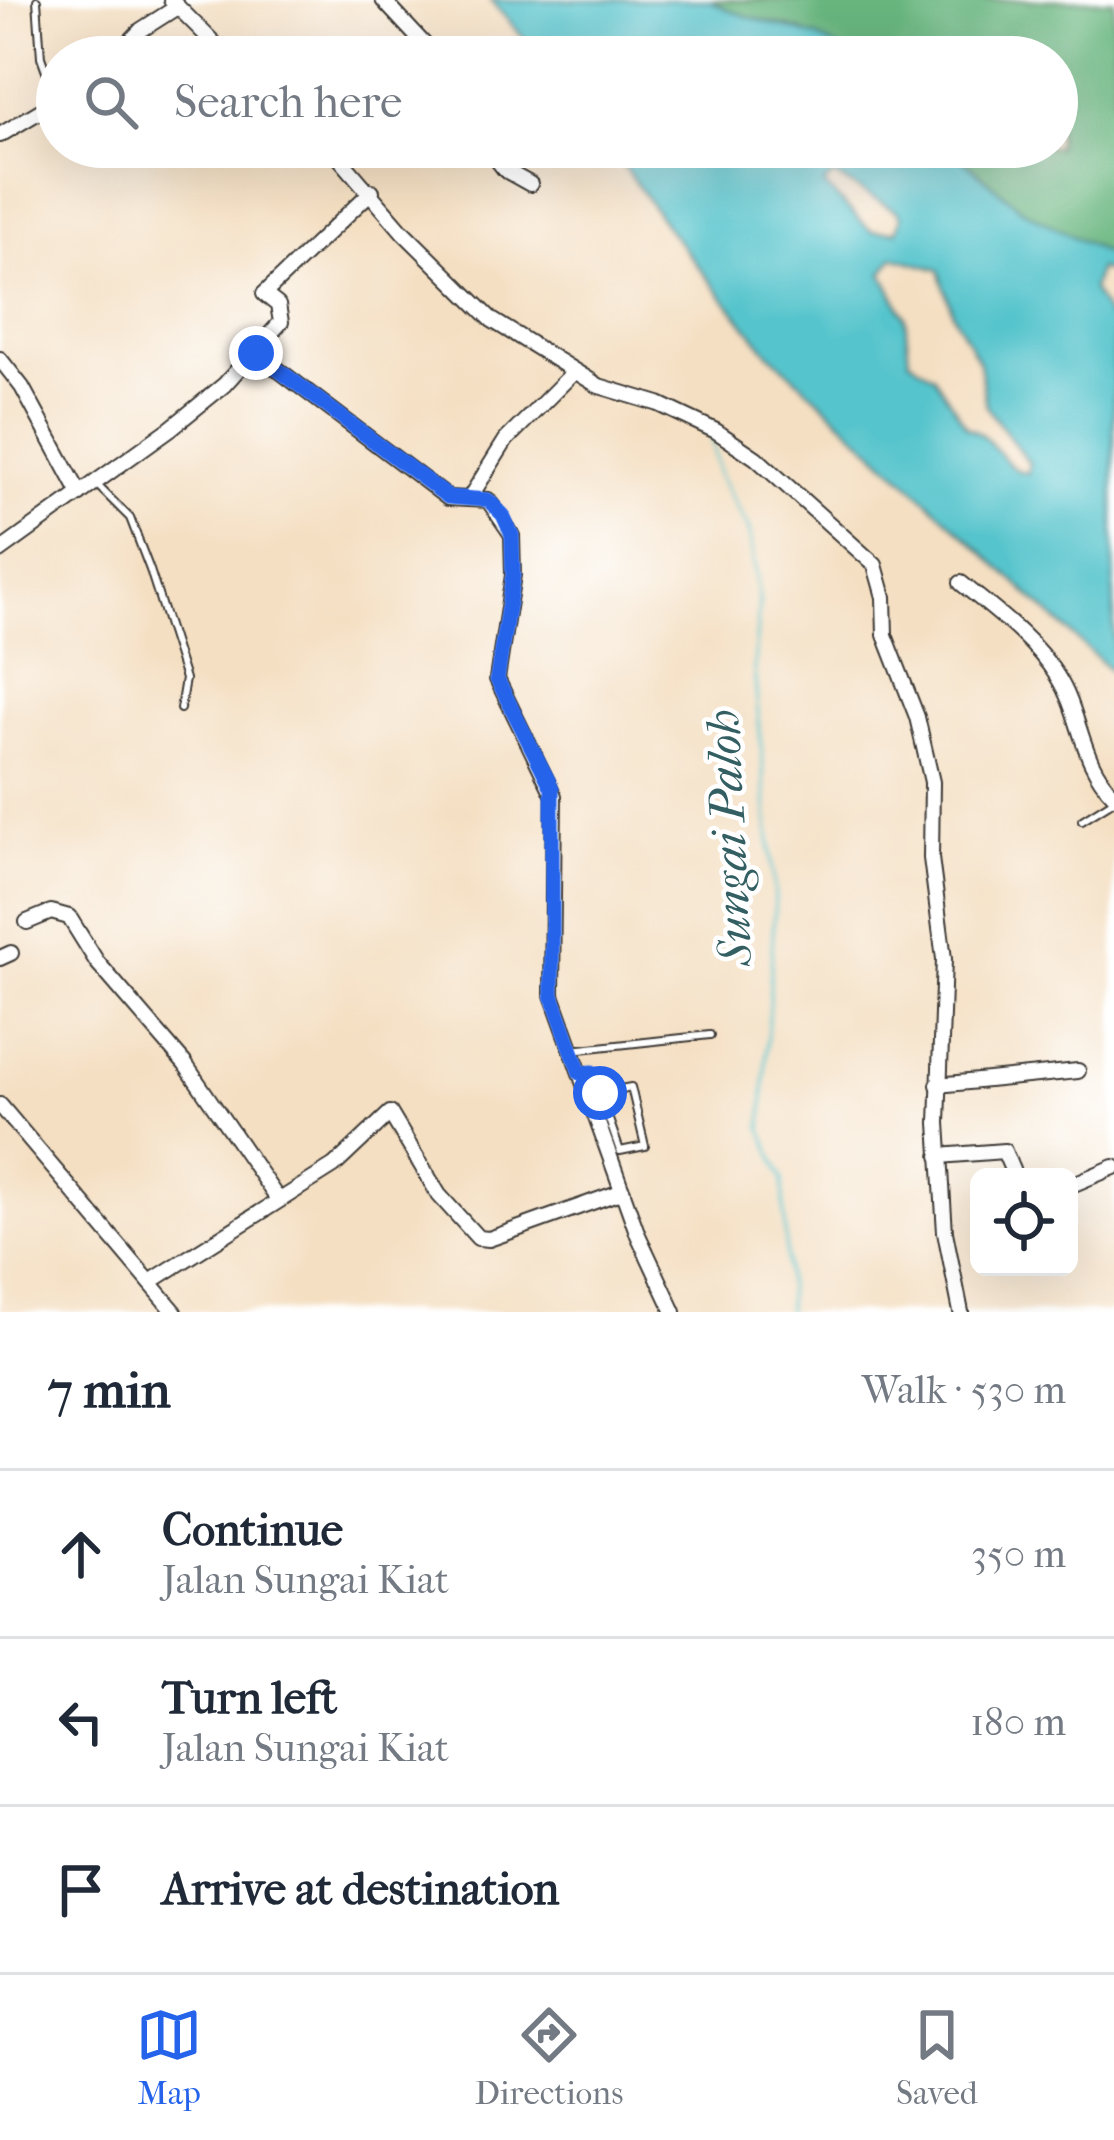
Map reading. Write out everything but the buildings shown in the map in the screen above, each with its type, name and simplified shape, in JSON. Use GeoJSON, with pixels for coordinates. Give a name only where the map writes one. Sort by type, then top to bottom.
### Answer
{"type":"FeatureCollection","features":[{"type":"Feature","properties":{"kind":"street"},"geometry":{"type":"LineString","coordinates":[[383,0],[416,36]]}},
{"type":"Feature","properties":{"kind":"street"},"geometry":{"type":"LineString","coordinates":[[135,36],[174,4],[207,36]]}},
{"type":"Feature","properties":{"kind":"street"},"geometry":{"type":"LineString","coordinates":[[0,135],[36,114]]}},
{"type":"Feature","properties":{"kind":"street"},"geometry":{"type":"LineString","coordinates":[[350,168],[460,294],[520,341],[574,372],[716,431],[756,458],[862,552],[880,579],[885,635],[917,717],[932,782],[931,858],[944,959],[940,1156],[946,1232],[961,1312]]}},
{"type":"Feature","properties":{"kind":"street"},"geometry":{"type":"LineString","coordinates":[[503,168],[530,184]]}},
{"type":"Feature","properties":{"kind":"street"},"geometry":{"type":"LineString","coordinates":[[0,551],[171,428],[256,353],[280,322],[278,305],[264,294],[372,191]]}},
{"type":"Feature","properties":{"kind":"street"},"geometry":{"type":"LineString","coordinates":[[256,353],[448,497],[488,500],[503,515],[512,535],[513,575],[497,679],[554,796],[552,995],[622,1191],[674,1312]]}},
{"type":"Feature","properties":{"kind":"street"},"geometry":{"type":"LineString","coordinates":[[0,359],[22,387],[80,494]]}},
{"type":"Feature","properties":{"kind":"street"},"geometry":{"type":"LineString","coordinates":[[469,499],[506,440],[574,372]]}},
{"type":"Feature","properties":{"kind":"street"},"geometry":{"type":"LineString","coordinates":[[961,583],[1005,618],[1056,673],[1090,765],[1114,798]]}},
{"type":"Feature","properties":{"kind":"street"},"geometry":{"type":"LineString","coordinates":[[27,922],[51,912],[69,917],[97,962],[184,1064],[277,1198]]}},
{"type":"Feature","properties":{"kind":"street"},"geometry":{"type":"LineString","coordinates":[[938,1085],[1078,1071]]}},
{"type":"Feature","properties":{"kind":"street"},"geometry":{"type":"LineString","coordinates":[[0,1105],[176,1312]]}},
{"type":"Feature","properties":{"kind":"street"},"geometry":{"type":"LineString","coordinates":[[150,1282],[334,1166],[390,1113],[439,1195],[478,1238],[489,1239],[622,1191]]}},
{"type":"Feature","properties":{"kind":"street"},"geometry":{"type":"LineString","coordinates":[[940,1156],[1004,1151],[1011,1168]]}},
{"type":"Feature","properties":{"kind":"street"},"geometry":{"type":"LineString","coordinates":[[1078,1182],[1114,1167]]}},
{"type":"Feature","properties":{"kind":"lane"},"geometry":{"type":"LineString","coordinates":[[37,0],[40,36]]}},
{"type":"Feature","properties":{"kind":"lane"},"geometry":{"type":"LineString","coordinates":[[96,483],[130,518],[150,570],[185,680],[180,709]]}},
{"type":"Feature","properties":{"kind":"lane"},"geometry":{"type":"LineString","coordinates":[[1082,820],[1114,798]]}},
{"type":"Feature","properties":{"kind":"lane"},"geometry":{"type":"LineString","coordinates":[[570,1050],[710,1035]]}},
{"type":"Feature","properties":{"kind":"lane"},"geometry":{"type":"LineString","coordinates":[[580,1073],[592,1072],[620,1151],[645,1146],[631,1087],[600,1093]]}},
{"type":"Feature","properties":{"kind":"green space"},"geometry":{"type":"Polygon","coordinates":[[[710,0],[1114,0],[1114,258],[1024,211],[973,168],[1078,168],[1078,36],[810,36],[736,14],[710,0]]]}},
{"type":"Feature","properties":{"kind":"water"},"geometry":{"type":"Polygon","coordinates":[[[490,0],[710,0],[744,16],[812,36],[522,36],[490,0]]]}},
{"type":"Feature","properties":{"kind":"water"},"geometry":{"type":"Polygon","coordinates":[[[625,168],[973,168],[1024,211],[1114,258],[1114,273],[1098,269],[1092,290],[1114,327],[1114,674],[767,351],[625,168]],[[833,175],[824,185],[871,231],[897,231],[901,217],[833,175]],[[894,257],[883,273],[905,316],[909,359],[934,376],[967,427],[986,439],[1011,467],[1028,473],[1029,463],[986,406],[979,362],[953,314],[939,270],[894,257]]]}},
{"type":"Feature","properties":{"kind":"waterway","name":"Sungai Paloh"},"geometry":{"type":"LineString","coordinates":[[711,438],[719,476],[749,530],[759,601],[754,668],[775,897],[762,1129],[783,1180],[788,1312]]}},
{"type":"Feature","properties":{"kind":"route"},"geometry":{"type":"LineString","coordinates":[[256,353],[455,502],[488,500],[508,523],[513,575],[497,679],[554,796],[552,995],[580,1073],[592,1072],[600,1093]]}}]}
